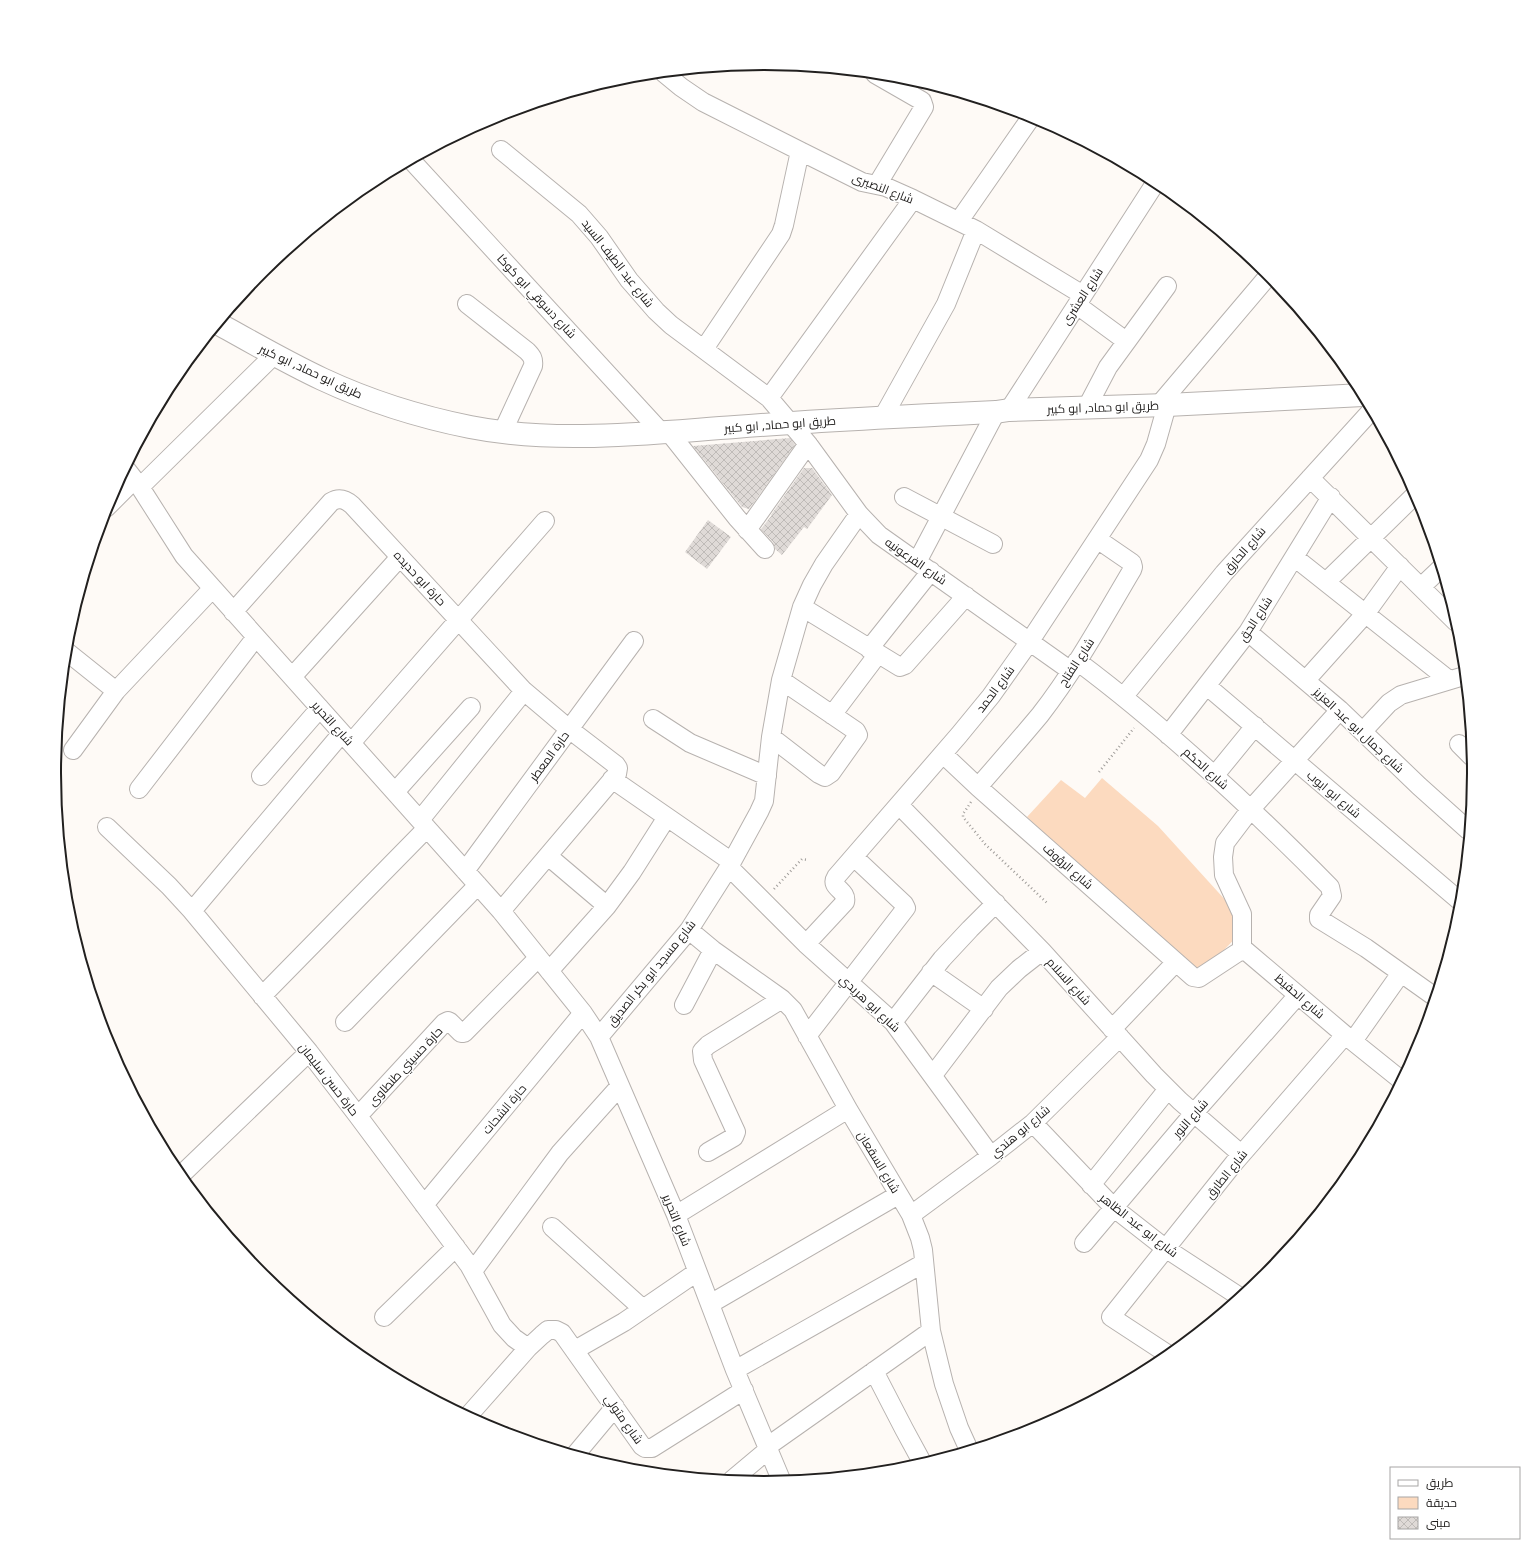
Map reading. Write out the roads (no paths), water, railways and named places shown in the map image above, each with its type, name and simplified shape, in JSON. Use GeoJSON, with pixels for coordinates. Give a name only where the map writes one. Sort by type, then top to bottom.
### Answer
{"type":"FeatureCollection","features":[{"type":"Feature","properties":{"kind":"main road","name":"طريق ابو حماد, ابو كبير"},"geometry":{"type":"LineString","coordinates":[[222,326],[323,380],[372,400],[421,416],[472,428],[537,435],[602,436],[883,417],[1002,411],[1163,406],[1357,395]]}},
{"type":"Feature","properties":{"kind":"street","name":"شارع النصيرى"},"geometry":{"type":"LineString","coordinates":[[669,77],[681,87],[714,108],[800,152],[856,179],[913,199],[976,230],[1080,300],[1126,341]]}},
{"type":"Feature","properties":{"kind":"street"},"geometry":{"type":"LineString","coordinates":[[876,185],[922,110],[924,104],[922,101],[889,82]]}},
{"type":"Feature","properties":{"kind":"street"},"geometry":{"type":"LineString","coordinates":[[959,221],[1028,122]]}},
{"type":"Feature","properties":{"kind":"street","name":"شارع عبد الطيف السيد"},"geometry":{"type":"LineString","coordinates":[[501,150],[579,214],[599,237],[642,296],[671,325],[769,398],[790,423]]}},
{"type":"Feature","properties":{"kind":"street"},"geometry":{"type":"LineString","coordinates":[[704,349],[781,234],[800,152]]}},
{"type":"Feature","properties":{"kind":"street","name":"شارع دسوقي ابو كوكا"},"geometry":{"type":"LineString","coordinates":[[415,164],[665,432],[765,548]]}},
{"type":"Feature","properties":{"kind":"street","name":"شارع العشرى"},"geometry":{"type":"LineString","coordinates":[[832,714],[874,651],[924,566],[942,517],[1002,411],[1080,300],[1152,187]]}},
{"type":"Feature","properties":{"kind":"street"},"geometry":{"type":"LineString","coordinates":[[769,398],[913,199]]}},
{"type":"Feature","properties":{"kind":"street"},"geometry":{"type":"LineString","coordinates":[[883,417],[946,304],[976,230]]}},
{"type":"Feature","properties":{"kind":"street"},"geometry":{"type":"LineString","coordinates":[[1163,406],[1265,280]]}},
{"type":"Feature","properties":{"kind":"street"},"geometry":{"type":"LineString","coordinates":[[1086,409],[1108,367],[1167,286]]}},
{"type":"Feature","properties":{"kind":"street"},"geometry":{"type":"LineString","coordinates":[[467,304],[532,355],[534,360],[533,366],[503,432]]}},
{"type":"Feature","properties":{"kind":"street"},"geometry":{"type":"LineString","coordinates":[[120,493],[133,479],[274,355]]}},
{"type":"Feature","properties":{"kind":"street","name":"شارع الحمد"},"geometry":{"type":"LineString","coordinates":[[806,944],[846,900],[844,893],[836,886],[834,882],[836,877],[943,754],[991,696],[1030,641],[1149,460],[1156,444],[1163,406]]}},
{"type":"Feature","properties":{"kind":"street","name":"شارع الحارق"},"geometry":{"type":"LineString","coordinates":[[1124,696],[1224,573],[1368,414]]}},
{"type":"Feature","properties":{"kind":"street","name":"شارع الفرعونيه"},"geometry":{"type":"LineString","coordinates":[[790,423],[808,444],[860,514],[883,539],[1030,641],[1074,666]]}},
{"type":"Feature","properties":{"kind":"street"},"geometry":{"type":"LineString","coordinates":[[748,530],[808,444]]}},
{"type":"Feature","properties":{"kind":"street"},"geometry":{"type":"LineString","coordinates":[[1310,478],[1331,497],[1448,614]]}},
{"type":"Feature","properties":{"kind":"street","name":"شارع التحرير"},"geometry":{"type":"LineString","coordinates":[[133,479],[184,556],[501,911],[583,1013],[599,1037],[676,1215],[735,1370],[769,1447],[780,1476]]}},
{"type":"Feature","properties":{"kind":"street"},"geometry":{"type":"LineString","coordinates":[[904,497],[993,544]]}},
{"type":"Feature","properties":{"kind":"street","name":"شارع الحق"},"geometry":{"type":"LineString","coordinates":[[1168,735],[1208,686],[1248,632],[1331,497]]}},
{"type":"Feature","properties":{"kind":"street","name":"حارة ابو حديده"},"geometry":{"type":"LineString","coordinates":[[233,612],[331,502],[336,499],[342,499],[352,505],[524,691],[569,729],[613,771],[667,817]]}},
{"type":"Feature","properties":{"kind":"street"},"geometry":{"type":"LineString","coordinates":[[1326,582],[1411,499]]}},
{"type":"Feature","properties":{"kind":"street","name":"شارع مسجد ابو بكر الصديق"},"geometry":{"type":"LineString","coordinates":[[599,1037],[688,930],[731,865],[759,812],[764,801],[771,737],[781,680],[802,607],[824,564],[860,514]]}},
{"type":"Feature","properties":{"kind":"street"},"geometry":{"type":"LineString","coordinates":[[192,911],[346,738],[459,620],[545,521]]}},
{"type":"Feature","properties":{"kind":"street","name":"شارع الفتاح"},"geometry":{"type":"LineString","coordinates":[[979,788],[1040,714],[1074,666],[1133,568],[1132,563],[1097,539]]}},
{"type":"Feature","properties":{"kind":"street"},"geometry":{"type":"LineString","coordinates":[[1294,556],[1366,613],[1456,678]]}},
{"type":"Feature","properties":{"kind":"street"},"geometry":{"type":"LineString","coordinates":[[292,677],[400,557]]}},
{"type":"Feature","properties":{"kind":"street"},"geometry":{"type":"LineString","coordinates":[[1306,680],[1366,613],[1400,566]]}},
{"type":"Feature","properties":{"kind":"street"},"geometry":{"type":"LineString","coordinates":[[1421,587],[1437,572]]}},
{"type":"Feature","properties":{"kind":"street"},"geometry":{"type":"LineString","coordinates":[[73,750],[116,692],[212,589]]}},
{"type":"Feature","properties":{"kind":"street"},"geometry":{"type":"LineString","coordinates":[[802,607],[874,651],[897,667],[903,667],[966,596]]}},
{"type":"Feature","properties":{"kind":"street","name":"شارع جمال ابو عبد العزيز"},"geometry":{"type":"LineString","coordinates":[[1248,632],[1340,710],[1419,786],[1464,827]]}},
{"type":"Feature","properties":{"kind":"street"},"geometry":{"type":"LineString","coordinates":[[139,789],[256,637]]}},
{"type":"Feature","properties":{"kind":"street","name":"حارة المعطر"},"geometry":{"type":"LineString","coordinates":[[465,871],[634,641]]}},
{"type":"Feature","properties":{"kind":"street"},"geometry":{"type":"LineString","coordinates":[[72,656],[116,692]]}},
{"type":"Feature","properties":{"kind":"street","name":"شارع الحكم"},"geometry":{"type":"LineString","coordinates":[[1074,666],[1124,696],[1146,714],[1215,776],[1327,884],[1332,892],[1332,896],[1318,917],[1320,921],[1361,945],[1401,973]]}},
{"type":"Feature","properties":{"kind":"street"},"geometry":{"type":"LineString","coordinates":[[1363,731],[1389,703],[1401,695],[1456,678]]}},
{"type":"Feature","properties":{"kind":"street"},"geometry":{"type":"LineString","coordinates":[[771,737],[819,774],[825,776],[831,773],[858,735],[854,729],[781,680]]}},
{"type":"Feature","properties":{"kind":"street","name":"شارع ابو ايوب"},"geometry":{"type":"LineString","coordinates":[[1208,686],[1455,897]]}},
{"type":"Feature","properties":{"kind":"street"},"geometry":{"type":"LineString","coordinates":[[262,996],[423,824],[524,691]]}},
{"type":"Feature","properties":{"kind":"street"},"geometry":{"type":"LineString","coordinates":[[260,776],[320,708]]}},
{"type":"Feature","properties":{"kind":"street"},"geometry":{"type":"LineString","coordinates":[[395,792],[470,708]]}},
{"type":"Feature","properties":{"kind":"street"},"geometry":{"type":"LineString","coordinates":[[1242,951],[1242,914],[1224,875],[1223,857],[1225,843],[1250,810],[1340,710]]}},
{"type":"Feature","properties":{"kind":"street"},"geometry":{"type":"LineString","coordinates":[[653,720],[690,743],[767,776]]}},
{"type":"Feature","properties":{"kind":"street"},"geometry":{"type":"LineString","coordinates":[[1215,776],[1255,726]]}},
{"type":"Feature","properties":{"kind":"street"},"geometry":{"type":"LineString","coordinates":[[1458,744],[1466,751]]}},
{"type":"Feature","properties":{"kind":"street","name":"شارع الرؤوف"},"geometry":{"type":"LineString","coordinates":[[943,754],[979,788],[1193,977],[1199,978],[1242,951]]}},
{"type":"Feature","properties":{"kind":"street"},"geometry":{"type":"LineString","coordinates":[[501,911],[548,856],[613,771]]}},
{"type":"Feature","properties":{"kind":"street","name":"شارع السلام"},"geometry":{"type":"LineString","coordinates":[[899,805],[1042,951],[1168,1089],[1241,1154]]}},
{"type":"Feature","properties":{"kind":"street"},"geometry":{"type":"LineString","coordinates":[[544,965],[608,906],[632,872],[667,817]]}},
{"type":"Feature","properties":{"kind":"street","name":"شارع ابو هريدي"},"geometry":{"type":"LineString","coordinates":[[667,817],[731,865],[763,901],[806,944],[894,1022],[991,1156]]}},
{"type":"Feature","properties":{"kind":"street","name":"حارة حسن سليمان"},"geometry":{"type":"LineString","coordinates":[[107,827],[169,886],[192,911],[308,1052],[358,1116],[473,1271],[502,1325],[514,1338],[528,1348]]}},
{"type":"Feature","properties":{"kind":"street"},"geometry":{"type":"LineString","coordinates":[[548,856],[608,906]]}},
{"type":"Feature","properties":{"kind":"street"},"geometry":{"type":"LineString","coordinates":[[807,1036],[906,908],[904,904],[854,857]]}},
{"type":"Feature","properties":{"kind":"street"},"geometry":{"type":"LineString","coordinates":[[345,1022],[478,885]]}},
{"type":"Feature","properties":{"kind":"street"},"geometry":{"type":"LineString","coordinates":[[894,1022],[931,972],[965,933],[996,904]]}},
{"type":"Feature","properties":{"kind":"street","name":"شارع السقعان"},"geometry":{"type":"LineString","coordinates":[[688,930],[713,950],[782,999],[793,1010],[848,1109],[911,1215],[920,1238],[931,1331],[944,1384],[959,1428],[967,1446]]}},
{"type":"Feature","properties":{"kind":"street"},"geometry":{"type":"LineString","coordinates":[[684,1005],[713,950]]}},
{"type":"Feature","properties":{"kind":"street"},"geometry":{"type":"LineString","coordinates":[[933,1075],[1009,978],[1042,951]]}},
{"type":"Feature","properties":{"kind":"street","name":"شارع الحفيظ"},"geometry":{"type":"LineString","coordinates":[[1242,951],[1250,953],[1349,1038],[1398,1077]]}},
{"type":"Feature","properties":{"kind":"street","name":"شارع ابو هندي"},"geometry":{"type":"LineString","coordinates":[[911,1215],[1033,1123],[1116,1033],[1176,962]]}},
{"type":"Feature","properties":{"kind":"street","name":"حارة حسيني طنطاوى"},"geometry":{"type":"LineString","coordinates":[[358,1116],[444,1023],[448,1021],[450,1022],[461,1033],[464,1033],[544,965]]}},
{"type":"Feature","properties":{"kind":"street"},"geometry":{"type":"LineString","coordinates":[[931,972],[984,1009]]}},
{"type":"Feature","properties":{"kind":"street"},"geometry":{"type":"LineString","coordinates":[[1401,973],[1431,994]]}},
{"type":"Feature","properties":{"kind":"street","name":"شارع الطارق"},"geometry":{"type":"LineString","coordinates":[[1164,1352],[1111,1317],[1241,1154],[1349,1038],[1401,973]]}},
{"type":"Feature","properties":{"kind":"street","name":"شارع النور"},"geometry":{"type":"LineString","coordinates":[[1084,1243],[1194,1113],[1298,994]]}},
{"type":"Feature","properties":{"kind":"street"},"geometry":{"type":"LineString","coordinates":[[708,1152],[734,1137],[736,1132],[703,1060],[702,1051],[708,1045],[782,999]]}},
{"type":"Feature","properties":{"kind":"street","name":"حارة الشحات"},"geometry":{"type":"LineString","coordinates":[[424,1205],[583,1013]]}},
{"type":"Feature","properties":{"kind":"street"},"geometry":{"type":"LineString","coordinates":[[185,1172],[308,1052]]}},
{"type":"Feature","properties":{"kind":"street"},"geometry":{"type":"LineString","coordinates":[[473,1271],[560,1153],[620,1086]]}},
{"type":"Feature","properties":{"kind":"street"},"geometry":{"type":"LineString","coordinates":[[1091,1185],[1168,1089]]}},
{"type":"Feature","properties":{"kind":"street"},"geometry":{"type":"LineString","coordinates":[[676,1215],[848,1109]]}},
{"type":"Feature","properties":{"kind":"street","name":"شارع ابو عبد الظاهر"},"geometry":{"type":"LineString","coordinates":[[1033,1123],[1114,1208],[1165,1248],[1236,1294]]}},
{"type":"Feature","properties":{"kind":"street"},"geometry":{"type":"LineString","coordinates":[[710,1304],[898,1195]]}},
{"type":"Feature","properties":{"kind":"street"},"geometry":{"type":"LineString","coordinates":[[552,1227],[643,1309]]}},
{"type":"Feature","properties":{"kind":"street"},"geometry":{"type":"LineString","coordinates":[[384,1317],[456,1248]]}},
{"type":"Feature","properties":{"kind":"street"},"geometry":{"type":"LineString","coordinates":[[735,1370],[924,1262]]}},
{"type":"Feature","properties":{"kind":"street"},"geometry":{"type":"LineString","coordinates":[[575,1350],[643,1309],[697,1272]]}},
{"type":"Feature","properties":{"kind":"street","name":"شارع متولي"},"geometry":{"type":"LineString","coordinates":[[528,1348],[548,1330],[556,1330],[562,1333],[642,1446],[648,1449],[652,1448],[744,1390]]}},
{"type":"Feature","properties":{"kind":"street"},"geometry":{"type":"LineString","coordinates":[[737,1475],[769,1447],[931,1331]]}},
{"type":"Feature","properties":{"kind":"street"},"geometry":{"type":"LineString","coordinates":[[471,1412],[528,1348]]}},
{"type":"Feature","properties":{"kind":"street"},"geometry":{"type":"LineString","coordinates":[[874,1371],[920,1459]]}},
{"type":"Feature","properties":{"kind":"street"},"geometry":{"type":"LineString","coordinates":[[578,1452],[615,1407]]}}]}
